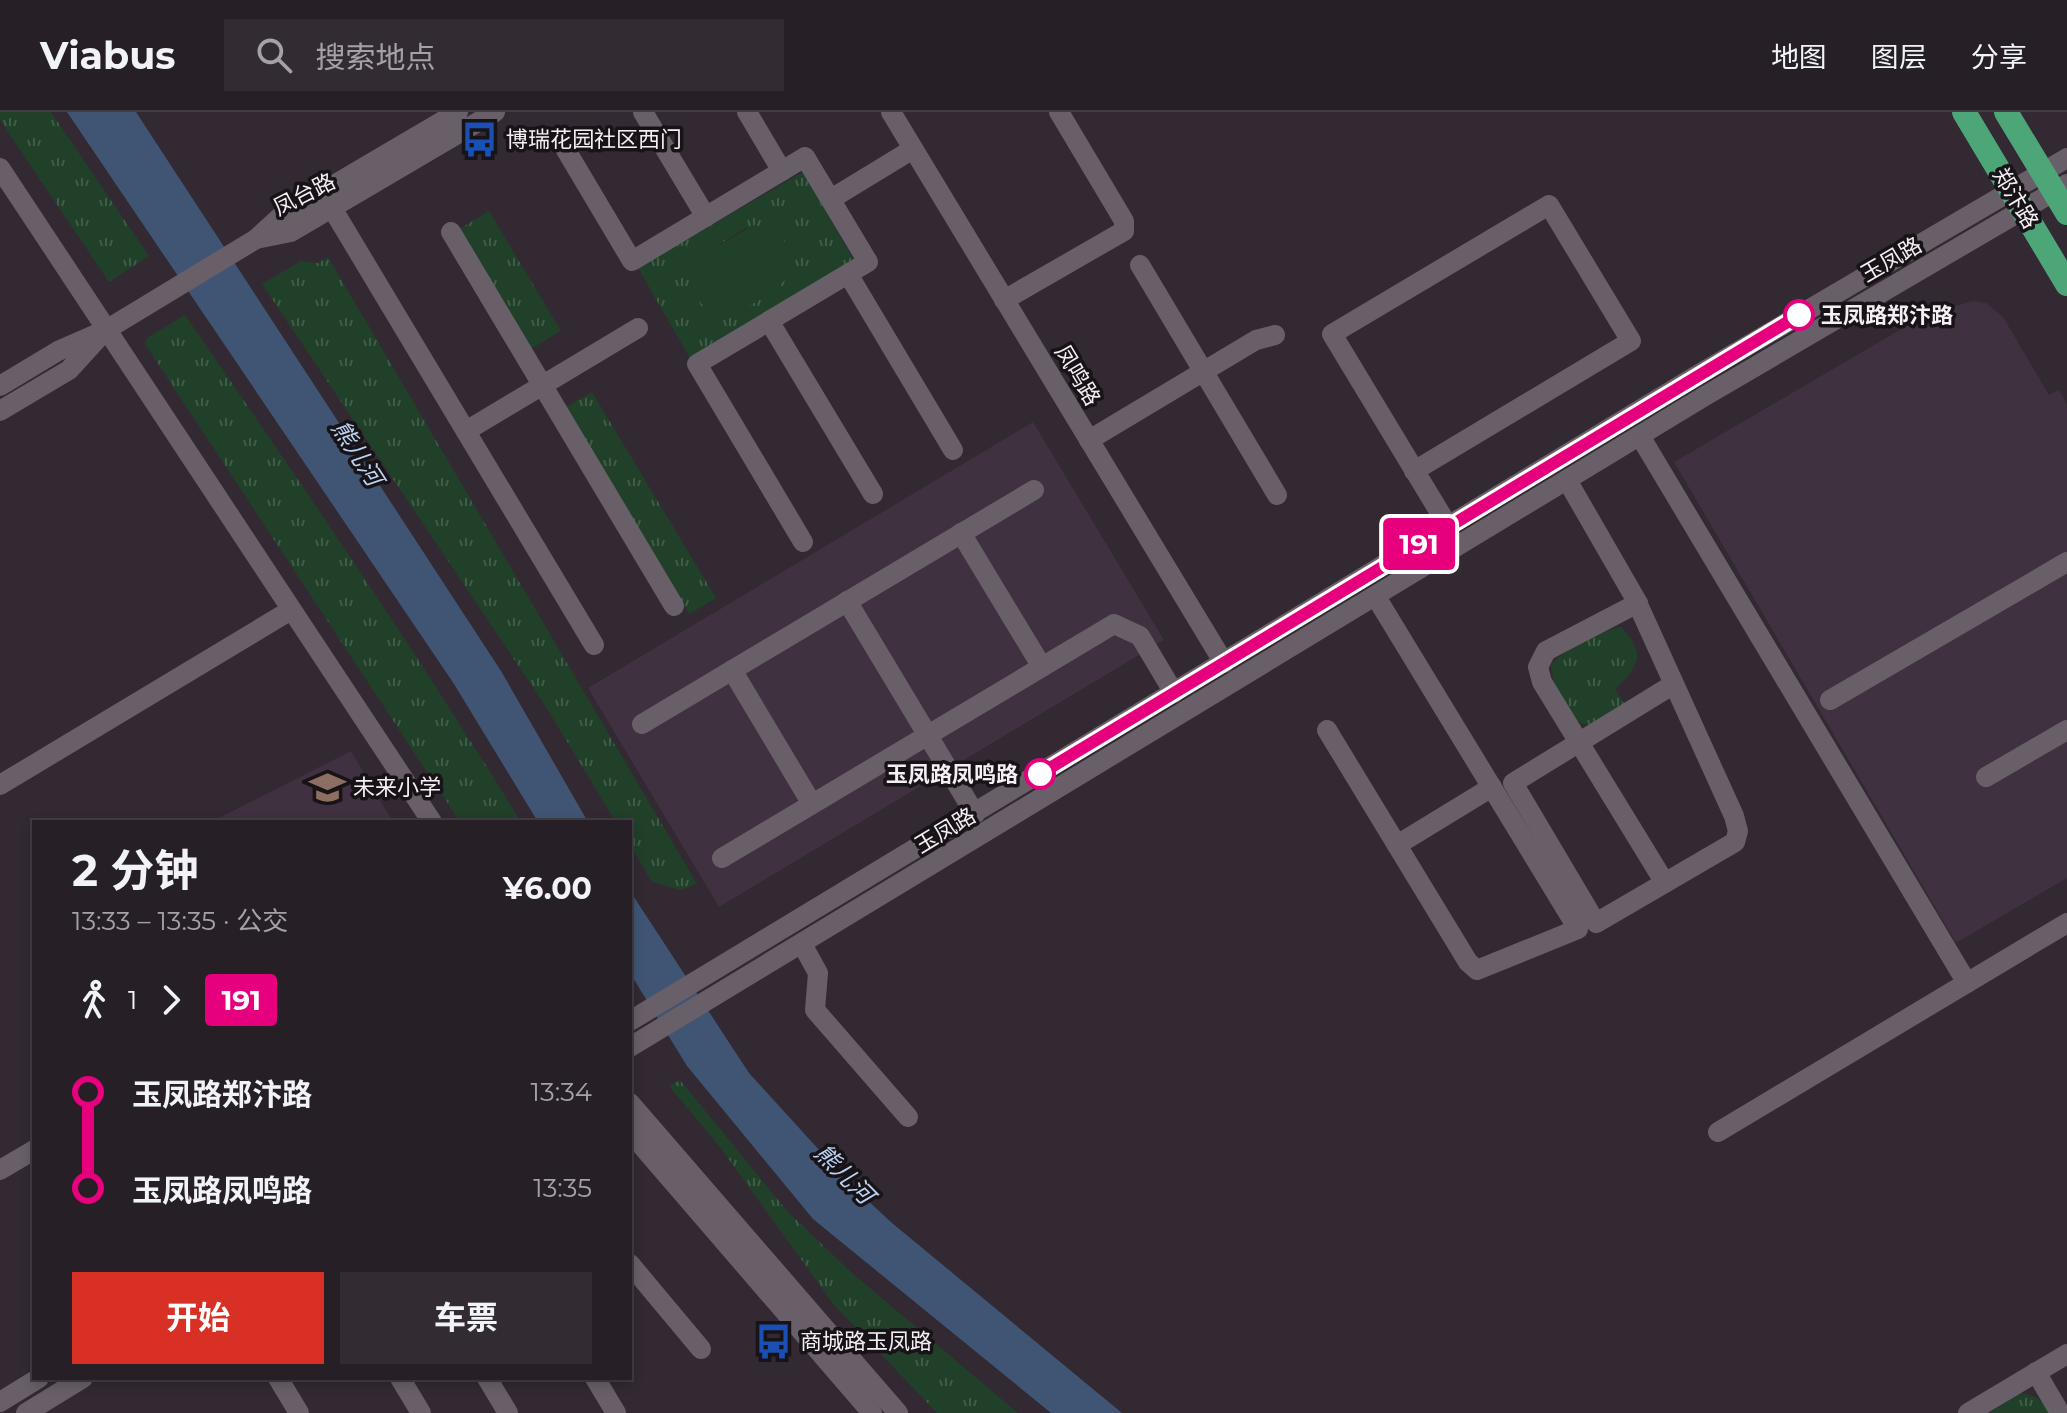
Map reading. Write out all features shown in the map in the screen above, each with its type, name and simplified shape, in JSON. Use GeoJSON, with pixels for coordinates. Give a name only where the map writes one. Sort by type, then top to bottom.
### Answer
{"type":"FeatureCollection","features":[{"type":"Feature","properties":{"kind":"main road","name":"郑汴路"},"geometry":{"type":"LineString","coordinates":[[1964,112],[2067,284]]}},
{"type":"Feature","properties":{"kind":"main road","name":"郑汴路"},"geometry":{"type":"LineString","coordinates":[[2006,112],[2054,182],[2067,213]]}},
{"type":"Feature","properties":{"kind":"street","name":"凤台路"},"geometry":{"type":"LineString","coordinates":[[256,239],[281,216],[458,112]]}},
{"type":"Feature","properties":{"kind":"street","name":"凤台路"},"geometry":{"type":"LineString","coordinates":[[256,239],[291,232],[495,112]]}},
{"type":"Feature","properties":{"kind":"street"},"geometry":{"type":"LineString","coordinates":[[643,112],[706,217]]}},
{"type":"Feature","properties":{"kind":"street"},"geometry":{"type":"LineString","coordinates":[[747,112],[782,171]]}},
{"type":"Feature","properties":{"kind":"street","name":"凤鸣路"},"geometry":{"type":"LineString","coordinates":[[891,112],[1224,663]]}},
{"type":"Feature","properties":{"kind":"street"},"geometry":{"type":"LineString","coordinates":[[1004,300],[1124,231],[1124,221],[1059,112]]}},
{"type":"Feature","properties":{"kind":"street"},"geometry":{"type":"LineString","coordinates":[[560,140],[632,261],[805,157],[831,199],[868,262],[697,364],[803,542]]}},
{"type":"Feature","properties":{"kind":"street"},"geometry":{"type":"LineString","coordinates":[[831,199],[913,149]]}},
{"type":"Feature","properties":{"kind":"street","name":"玉凤路"},"geometry":{"type":"LineString","coordinates":[[632,1020],[1694,377],[2054,182],[2067,158]]}},
{"type":"Feature","properties":{"kind":"street"},"geometry":{"type":"LineString","coordinates":[[0,168],[431,820]]}},
{"type":"Feature","properties":{"kind":"street","name":"玉凤路"},"geometry":{"type":"LineString","coordinates":[[633,1046],[1640,436],[2017,200]]}},
{"type":"Feature","properties":{"kind":"street"},"geometry":{"type":"LineString","coordinates":[[1414,471],[1631,341],[1549,205],[1332,334],[1414,471],[1448,526]]}},
{"type":"Feature","properties":{"kind":"street"},"geometry":{"type":"LineString","coordinates":[[332,208],[594,645]]}},
{"type":"Feature","properties":{"kind":"street"},"geometry":{"type":"LineString","coordinates":[[451,232],[674,606]]}},
{"type":"Feature","properties":{"kind":"street"},"geometry":{"type":"LineString","coordinates":[[0,386],[58,351],[106,330],[256,239]]}},
{"type":"Feature","properties":{"kind":"street"},"geometry":{"type":"LineString","coordinates":[[1140,265],[1277,495]]}},
{"type":"Feature","properties":{"kind":"street"},"geometry":{"type":"LineString","coordinates":[[848,274],[953,450]]}},
{"type":"Feature","properties":{"kind":"street"},"geometry":{"type":"LineString","coordinates":[[769,321],[873,494]]}},
{"type":"Feature","properties":{"kind":"street"},"geometry":{"type":"LineString","coordinates":[[466,431],[638,328]]}},
{"type":"Feature","properties":{"kind":"street"},"geometry":{"type":"LineString","coordinates":[[0,411],[69,370],[106,330]]}},
{"type":"Feature","properties":{"kind":"street"},"geometry":{"type":"LineString","coordinates":[[1089,440],[1256,340],[1275,335]]}},
{"type":"Feature","properties":{"kind":"street"},"geometry":{"type":"LineString","coordinates":[[1640,436],[1967,983]]}},
{"type":"Feature","properties":{"kind":"street"},"geometry":{"type":"LineString","coordinates":[[1567,480],[1638,603],[1734,816],[1738,831],[1735,842],[1596,923],[1513,783],[1674,684]]}},
{"type":"Feature","properties":{"kind":"street"},"geometry":{"type":"LineString","coordinates":[[642,724],[1034,490]]}},
{"type":"Feature","properties":{"kind":"street"},"geometry":{"type":"LineString","coordinates":[[961,533],[1042,667]]}},
{"type":"Feature","properties":{"kind":"street"},"geometry":{"type":"LineString","coordinates":[[1830,700],[2067,562]]}},
{"type":"Feature","properties":{"kind":"street"},"geometry":{"type":"LineString","coordinates":[[1327,730],[1468,962],[1477,970],[1578,929],[1376,597]]}},
{"type":"Feature","properties":{"kind":"street"},"geometry":{"type":"LineString","coordinates":[[847,601],[975,814]]}},
{"type":"Feature","properties":{"kind":"street"},"geometry":{"type":"LineString","coordinates":[[1638,603],[1546,651],[1538,667],[1542,682],[1665,883]]}},
{"type":"Feature","properties":{"kind":"street"},"geometry":{"type":"LineString","coordinates":[[0,785],[291,610]]}},
{"type":"Feature","properties":{"kind":"street"},"geometry":{"type":"LineString","coordinates":[[722,858],[1114,624],[1140,636],[1174,693]]}},
{"type":"Feature","properties":{"kind":"street"},"geometry":{"type":"LineString","coordinates":[[732,670],[812,804]]}},
{"type":"Feature","properties":{"kind":"street"},"geometry":{"type":"LineString","coordinates":[[1986,777],[2067,730]]}},
{"type":"Feature","properties":{"kind":"street"},"geometry":{"type":"LineString","coordinates":[[1397,845],[1492,787]]}},
{"type":"Feature","properties":{"kind":"street"},"geometry":{"type":"LineString","coordinates":[[1718,1132],[2067,923]]}},
{"type":"Feature","properties":{"kind":"street"},"geometry":{"type":"LineString","coordinates":[[802,944],[818,973],[815,1010],[908,1117]]}},
{"type":"Feature","properties":{"kind":"street"},"geometry":{"type":"LineString","coordinates":[[632,1105],[898,1413]]}},
{"type":"Feature","properties":{"kind":"street"},"geometry":{"type":"LineString","coordinates":[[632,1134],[872,1413]]}},
{"type":"Feature","properties":{"kind":"street"},"geometry":{"type":"LineString","coordinates":[[0,1170],[32,1151]]}},
{"type":"Feature","properties":{"kind":"street"},"geometry":{"type":"LineString","coordinates":[[632,1266],[701,1349]]}},
{"type":"Feature","properties":{"kind":"street"},"geometry":{"type":"LineString","coordinates":[[1968,1413],[2067,1354]]}},
{"type":"Feature","properties":{"kind":"street"},"geometry":{"type":"LineString","coordinates":[[2036,1372],[2060,1413]]}},
{"type":"Feature","properties":{"kind":"street"},"geometry":{"type":"LineString","coordinates":[[0,1402],[36,1380]]}},
{"type":"Feature","properties":{"kind":"street"},"geometry":{"type":"LineString","coordinates":[[26,1413],[80,1380]]}},
{"type":"Feature","properties":{"kind":"street"},"geometry":{"type":"LineString","coordinates":[[279,1380],[299,1413]]}},
{"type":"Feature","properties":{"kind":"street"},"geometry":{"type":"LineString","coordinates":[[401,1380],[421,1413]]}},
{"type":"Feature","properties":{"kind":"street"},"geometry":{"type":"LineString","coordinates":[[488,1380],[508,1413]]}},
{"type":"Feature","properties":{"kind":"street"},"geometry":{"type":"LineString","coordinates":[[596,1380],[616,1413]]}},
{"type":"Feature","properties":{"kind":"shaded area"},"geometry":{"type":"Polygon","coordinates":[[[1973,301],[1986,303],[2003,317],[2049,395],[2059,390],[2067,404],[2067,878],[1956,943],[1674,462],[1927,314],[1973,301]]]}},
{"type":"Feature","properties":{"kind":"shaded area"},"geometry":{"type":"Polygon","coordinates":[[[1033,422],[1164,640],[719,907],[588,688],[1033,422]]]}},
{"type":"Feature","properties":{"kind":"shaded area","name":"未来小学"},"geometry":{"type":"Polygon","coordinates":[[[351,751],[392,820],[215,820],[351,751]]]}},
{"type":"Feature","properties":{"kind":"green space"},"geometry":{"type":"Polygon","coordinates":[[[0,112],[51,112],[149,256],[109,282],[0,120],[0,112]]]}},
{"type":"Feature","properties":{"kind":"green space"},"geometry":{"type":"Polygon","coordinates":[[[803,172],[856,264],[691,360],[638,268],[803,172]],[[747,227],[690,265],[721,316],[734,313],[747,227]]]}},
{"type":"Feature","properties":{"kind":"green space"},"geometry":{"type":"Polygon","coordinates":[[[489,211],[561,331],[529,350],[458,230],[489,211]]]}},
{"type":"Feature","properties":{"kind":"green space"},"geometry":{"type":"Polygon","coordinates":[[[754,225],[779,233],[792,258],[791,273],[766,296],[736,313],[721,316],[710,313],[696,296],[690,282],[693,260],[754,225]]]}},
{"type":"Feature","properties":{"kind":"green space"},"geometry":{"type":"Polygon","coordinates":[[[328,257],[697,884],[680,890],[652,882],[632,848],[632,820],[615,820],[544,704],[262,284],[301,261],[318,263],[328,257]]]}},
{"type":"Feature","properties":{"kind":"green space"},"geometry":{"type":"Polygon","coordinates":[[[185,315],[314,503],[520,820],[459,820],[145,344],[147,338],[185,315]]]}},
{"type":"Feature","properties":{"kind":"green space"},"geometry":{"type":"Polygon","coordinates":[[[592,392],[716,598],[689,614],[566,407],[592,392]]]}},
{"type":"Feature","properties":{"kind":"green space"},"geometry":{"type":"Polygon","coordinates":[[[1621,627],[1637,653],[1630,674],[1615,689],[1625,705],[1592,725],[1582,724],[1554,684],[1551,665],[1564,653],[1584,642],[1621,627]]]}},
{"type":"Feature","properties":{"kind":"green space"},"geometry":{"type":"Polygon","coordinates":[[[680,1080],[788,1212],[853,1274],[1018,1413],[937,1413],[834,1305],[720,1147],[669,1086],[680,1080]]]}},
{"type":"Feature","properties":{"kind":"green space"},"geometry":{"type":"Polygon","coordinates":[[[2019,1393],[2038,1398],[2051,1413],[1990,1413],[2019,1393]]]}},
{"type":"Feature","properties":{"kind":"water","name":"熊儿河"},"geometry":{"type":"Polygon","coordinates":[[[67,112],[136,112],[501,671],[587,820],[537,820],[454,684],[67,112]]]}},
{"type":"Feature","properties":{"kind":"water"},"geometry":{"type":"Polygon","coordinates":[[[632,894],[749,1073],[851,1185],[892,1223],[1122,1413],[1051,1413],[813,1219],[687,1066],[632,976],[632,894]]]}},
{"type":"Feature","properties":{"kind":"bus line","name":"191"},"geometry":{"type":"LineString","coordinates":[[1040,774],[1799,315]]}},
{"type":"Feature","properties":{"kind":"place","name":"博瑞花园社区西门"},"geometry":{"type":"Point","coordinates":[480,139]}},
{"type":"Feature","properties":{"kind":"place","name":"玉凤路郑汴路"},"geometry":{"type":"Point","coordinates":[1799,315]}},
{"type":"Feature","properties":{"kind":"place","name":"玉凤路凤鸣路"},"geometry":{"type":"Point","coordinates":[1040,774]}},
{"type":"Feature","properties":{"kind":"place","name":"未来小学"},"geometry":{"type":"Point","coordinates":[327,787]}},
{"type":"Feature","properties":{"kind":"place","name":"商城路玉凤路"},"geometry":{"type":"Point","coordinates":[774,1341]}}]}
